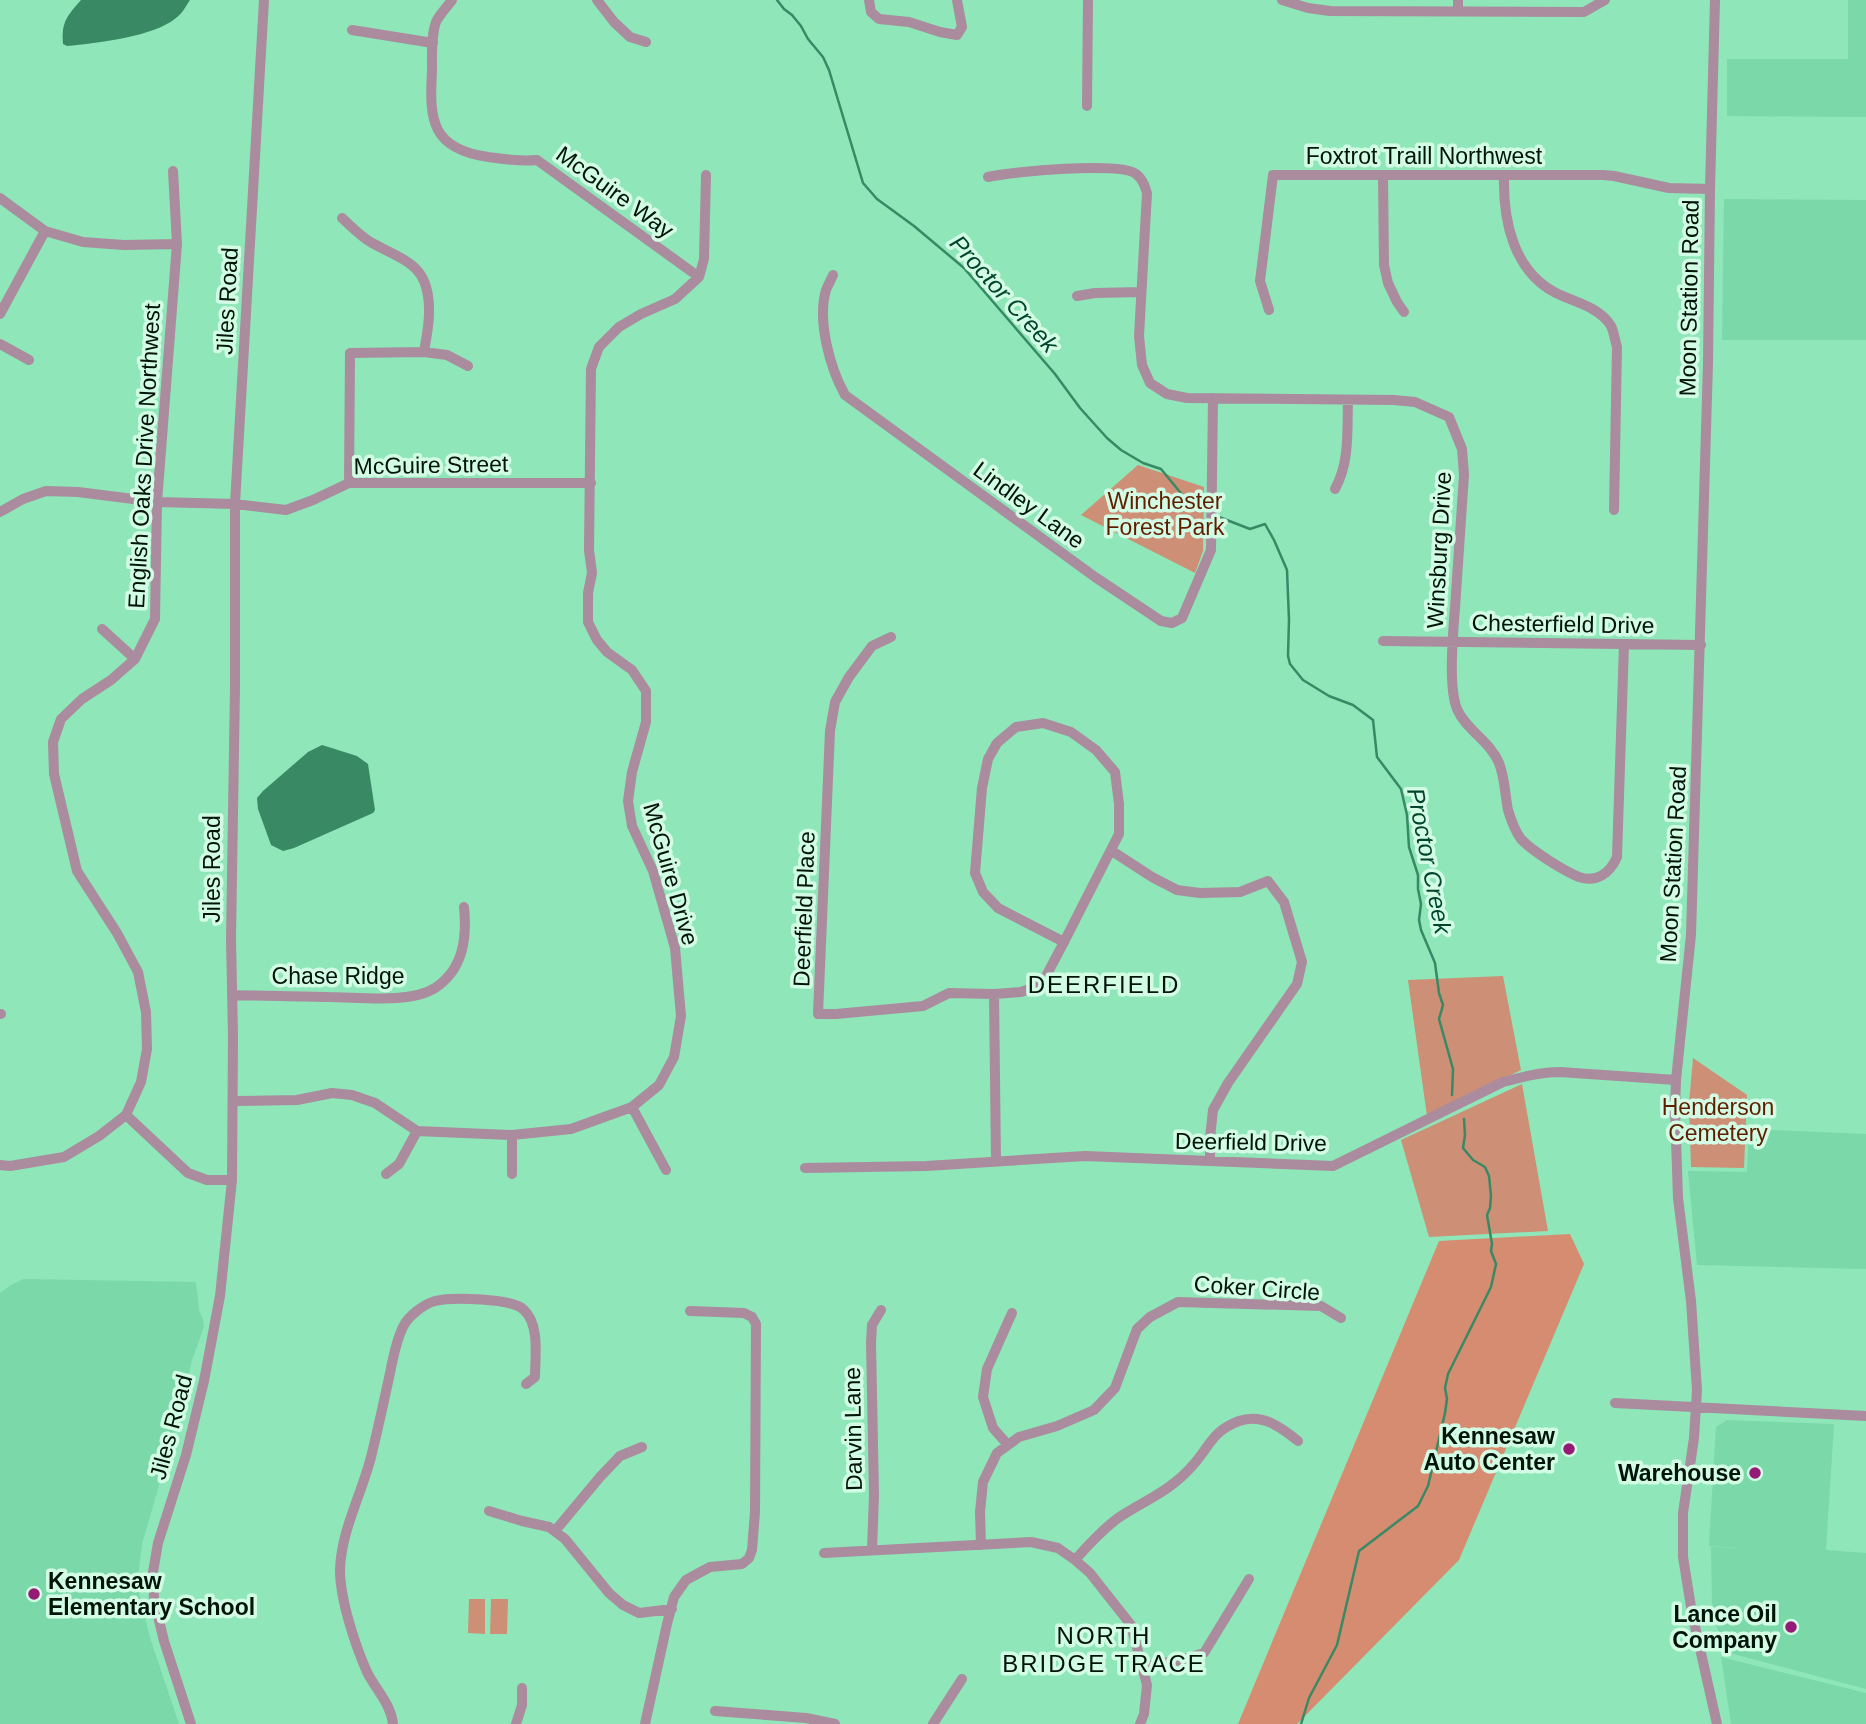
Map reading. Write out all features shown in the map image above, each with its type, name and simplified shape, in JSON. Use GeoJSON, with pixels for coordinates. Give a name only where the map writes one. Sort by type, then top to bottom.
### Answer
{"type":"FeatureCollection","features":[{"type":"Feature","properties":{"kind":"street","name":"Jiles Road"},"geometry":{"type":"LineString","coordinates":[[191,1724],[157,1612],[153,1572],[158,1543],[186,1455],[212,1341],[226,1252],[232,1180],[231,851],[235,504],[264,0]]}},
{"type":"Feature","properties":{"kind":"street","name":"McGuire Way"},"geometry":{"type":"LineString","coordinates":[[452,0],[436,23],[431,109],[438,130],[449,145],[470,154],[523,162],[537,160],[699,277]]}},
{"type":"Feature","properties":{"kind":"street"},"geometry":{"type":"LineString","coordinates":[[597,0],[630,37],[646,42]]}},
{"type":"Feature","properties":{"kind":"street"},"geometry":{"type":"LineString","coordinates":[[869,0],[871,12],[879,19],[909,22],[957,35],[962,27],[957,0]]}},
{"type":"Feature","properties":{"kind":"street"},"geometry":{"type":"LineString","coordinates":[[1087,106],[1088,0]]}},
{"type":"Feature","properties":{"kind":"street"},"geometry":{"type":"LineString","coordinates":[[1282,0],[1330,11],[1458,6],[1584,12],[1605,0]]}},
{"type":"Feature","properties":{"kind":"street","name":"Moon Station Road"},"geometry":{"type":"LineString","coordinates":[[1715,0],[1701,645],[1691,935],[1676,1080],[1677,1172],[1697,1378],[1697,1408],[1684,1513],[1683,1557],[1692,1613],[1717,1724]]}},
{"type":"Feature","properties":{"kind":"street"},"geometry":{"type":"LineString","coordinates":[[352,30],[433,43]]}},
{"type":"Feature","properties":{"kind":"street","name":"Winsburg Drive"},"geometry":{"type":"LineString","coordinates":[[988,177],[1007,173],[1096,168],[1135,172],[1147,193],[1141,292],[1142,365],[1150,383],[1167,394],[1187,398],[1394,400],[1415,402],[1449,417],[1462,449],[1464,475],[1453,642],[1453,695],[1456,707],[1465,722],[1495,754],[1500,765],[1508,808],[1520,838],[1570,873],[1585,879],[1603,876],[1617,857],[1624,644]]}},
{"type":"Feature","properties":{"kind":"street","name":"English Oaks Drive Northwest"},"geometry":{"type":"LineString","coordinates":[[0,1166],[65,1157],[126,1115],[141,1082],[147,1049],[146,1012],[138,972],[117,933],[77,871],[54,774],[54,742],[61,719],[82,699],[111,680],[135,659],[155,619],[158,502],[177,244],[173,171]]}},
{"type":"Feature","properties":{"kind":"street","name":"Foxtrot Traill Northwest"},"geometry":{"type":"LineString","coordinates":[[1269,310],[1260,281],[1273,174],[1614,176],[1669,188],[1710,189]]}},
{"type":"Feature","properties":{"kind":"street"},"geometry":{"type":"LineString","coordinates":[[699,277],[704,259],[706,175]]}},
{"type":"Feature","properties":{"kind":"street"},"geometry":{"type":"LineString","coordinates":[[1384,175],[1384,265],[1396,302],[1404,312]]}},
{"type":"Feature","properties":{"kind":"street"},"geometry":{"type":"LineString","coordinates":[[1504,176],[1508,229],[1530,274],[1553,292],[1593,309],[1611,325],[1618,347],[1614,509]]}},
{"type":"Feature","properties":{"kind":"street"},"geometry":{"type":"LineString","coordinates":[[0,198],[45,230],[83,242],[124,245],[177,244]]}},
{"type":"Feature","properties":{"kind":"street"},"geometry":{"type":"LineString","coordinates":[[342,218],[356,232],[394,253],[422,275],[429,313],[424,352]]}},
{"type":"Feature","properties":{"kind":"street"},"geometry":{"type":"LineString","coordinates":[[0,314],[45,230]]}},
{"type":"Feature","properties":{"kind":"street","name":"Lindley Lane"},"geometry":{"type":"LineString","coordinates":[[833,275],[825,292],[823,316],[828,353],[837,382],[845,395],[1161,621],[1172,623],[1182,618],[1211,550],[1213,398]]}},
{"type":"Feature","properties":{"kind":"street","name":"McGuire Drive"},"geometry":{"type":"LineString","coordinates":[[417,1131],[512,1135],[571,1129],[632,1107],[659,1085],[674,1057],[681,1017],[675,948],[653,871],[632,826],[628,801],[632,772],[646,722],[646,691],[632,670],[607,652],[588,622],[588,593],[592,573],[589,550],[591,369],[599,347],[619,327],[675,299],[699,277]]}},
{"type":"Feature","properties":{"kind":"street"},"geometry":{"type":"LineString","coordinates":[[1077,296],[1141,292]]}},
{"type":"Feature","properties":{"kind":"street"},"geometry":{"type":"LineString","coordinates":[[0,344],[29,360]]}},
{"type":"Feature","properties":{"kind":"street"},"geometry":{"type":"LineString","coordinates":[[349,483],[350,353],[424,352],[447,355],[468,366]]}},
{"type":"Feature","properties":{"kind":"street"},"geometry":{"type":"LineString","coordinates":[[1335,489],[1346,463],[1348,400]]}},
{"type":"Feature","properties":{"kind":"street","name":"McGuire Street"},"geometry":{"type":"LineString","coordinates":[[0,512],[23,499],[46,491],[78,492],[158,502],[235,504],[286,509],[349,483],[591,483]]}},
{"type":"Feature","properties":{"kind":"street"},"geometry":{"type":"LineString","coordinates":[[102,629],[135,659]]}},
{"type":"Feature","properties":{"kind":"street","name":"Deerfield Place"},"geometry":{"type":"LineString","coordinates":[[891,638],[872,646],[849,677],[835,702],[830,731],[818,1014],[923,1006],[949,993],[1021,992],[1045,978],[1112,852],[1119,834],[1119,804],[1115,772],[1096,750],[1071,732],[1043,723],[1016,727],[997,743],[988,759],[982,788],[975,873],[983,892],[999,908],[1064,942]]}},
{"type":"Feature","properties":{"kind":"street","name":"Chesterfield Drive"},"geometry":{"type":"LineString","coordinates":[[1383,642],[1701,645]]}},
{"type":"Feature","properties":{"kind":"street"},"geometry":{"type":"LineString","coordinates":[[1112,852],[1177,890],[1240,892],[1268,881],[1284,902],[1302,962],[1297,984],[1228,1083],[1213,1110],[1210,1161]]}},
{"type":"Feature","properties":{"kind":"street","name":"Chase Ridge"},"geometry":{"type":"LineString","coordinates":[[232,995],[394,998],[422,994],[435,988],[455,968],[467,930],[464,906]]}},
{"type":"Feature","properties":{"kind":"street"},"geometry":{"type":"LineString","coordinates":[[994,994],[996,1161]]}},
{"type":"Feature","properties":{"kind":"street","name":"Deerfield Drive"},"geometry":{"type":"LineString","coordinates":[[805,1168],[926,1166],[1086,1156],[1333,1166],[1503,1082],[1549,1072],[1676,1080]]}},
{"type":"Feature","properties":{"kind":"street"},"geometry":{"type":"LineString","coordinates":[[233,1101],[297,1100],[332,1093],[352,1095],[375,1104],[417,1131],[399,1164],[386,1174]]}},
{"type":"Feature","properties":{"kind":"street"},"geometry":{"type":"LineString","coordinates":[[632,1107],[666,1171]]}},
{"type":"Feature","properties":{"kind":"street"},"geometry":{"type":"LineString","coordinates":[[126,1115],[188,1173],[207,1180],[232,1180]]}},
{"type":"Feature","properties":{"kind":"street"},"geometry":{"type":"LineString","coordinates":[[512,1135],[512,1174]]}},
{"type":"Feature","properties":{"kind":"street"},"geometry":{"type":"LineString","coordinates":[[393,1724],[392,1714],[368,1673],[346,1615],[340,1570],[345,1542],[371,1458],[394,1353],[403,1325],[417,1311],[436,1301],[473,1299],[511,1303],[524,1310],[532,1324],[535,1377],[526,1384]]}},
{"type":"Feature","properties":{"kind":"street","name":"Coker Circle"},"geometry":{"type":"LineString","coordinates":[[981,1545],[983,1482],[998,1453],[1018,1437],[1057,1426],[1094,1410],[1115,1388],[1138,1329],[1150,1317],[1178,1302],[1321,1307],[1341,1318]]}},
{"type":"Feature","properties":{"kind":"street","name":"Darvin Lane"},"geometry":{"type":"LineString","coordinates":[[872,1550],[874,1495],[871,1343],[872,1325],[880,1310]]}},
{"type":"Feature","properties":{"kind":"street"},"geometry":{"type":"LineString","coordinates":[[645,1724],[674,1597],[686,1580],[710,1567],[742,1564],[749,1558],[752,1550],[755,1512],[756,1324],[752,1317],[744,1313],[690,1311]]}},
{"type":"Feature","properties":{"kind":"street"},"geometry":{"type":"LineString","coordinates":[[1008,1445],[993,1428],[983,1397],[987,1369],[1012,1313]]}},
{"type":"Feature","properties":{"kind":"street"},"geometry":{"type":"LineString","coordinates":[[1615,1403],[1866,1416]]}},
{"type":"Feature","properties":{"kind":"street"},"geometry":{"type":"LineString","coordinates":[[1075,1560],[1095,1537],[1119,1518],[1169,1489],[1194,1465],[1217,1432],[1240,1421],[1256,1418],[1279,1426],[1298,1441]]}},
{"type":"Feature","properties":{"kind":"street"},"geometry":{"type":"LineString","coordinates":[[555,1531],[620,1456],[642,1447]]}},
{"type":"Feature","properties":{"kind":"street"},"geometry":{"type":"LineString","coordinates":[[489,1511],[555,1531],[565,1539],[609,1593],[623,1605],[639,1613],[672,1609]]}},
{"type":"Feature","properties":{"kind":"street"},"geometry":{"type":"LineString","coordinates":[[824,1553],[1031,1542],[1058,1548],[1090,1573],[1130,1625],[1147,1685],[1144,1714],[1140,1724]]}},
{"type":"Feature","properties":{"kind":"street"},"geometry":{"type":"LineString","coordinates":[[1142,1667],[1204,1653],[1249,1578]]}},
{"type":"Feature","properties":{"kind":"street"},"geometry":{"type":"LineString","coordinates":[[933,1724],[962,1679]]}},
{"type":"Feature","properties":{"kind":"street"},"geometry":{"type":"LineString","coordinates":[[516,1724],[522,1705],[522,1688]]}},
{"type":"Feature","properties":{"kind":"street"},"geometry":{"type":"LineString","coordinates":[[715,1711],[806,1718],[835,1724]]}},
{"type":"Feature","properties":{"kind":"shaded area"},"geometry":{"type":"Polygon","coordinates":[[[81,0],[190,0],[178,16],[153,30],[124,38],[67,46],[63,44],[64,25],[81,0]]]}},
{"type":"Feature","properties":{"kind":"shaded area"},"geometry":{"type":"Polygon","coordinates":[[[1848,0],[1866,0],[1866,117],[1727,116],[1727,59],[1848,59],[1848,0]]]}},
{"type":"Feature","properties":{"kind":"shaded area"},"geometry":{"type":"Polygon","coordinates":[[[1724,199],[1866,200],[1866,340],[1722,340],[1724,199]]]}},
{"type":"Feature","properties":{"kind":"shaded area"},"geometry":{"type":"Polygon","coordinates":[[[322,745],[357,756],[368,764],[375,810],[283,851],[271,845],[258,809],[257,798],[308,752],[322,745]]]}},
{"type":"Feature","properties":{"kind":"shaded area"},"geometry":{"type":"Polygon","coordinates":[[[1749,1129],[1866,1134],[1866,1269],[1697,1265],[1688,1171],[1747,1172],[1749,1129]]]}},
{"type":"Feature","properties":{"kind":"shaded area"},"geometry":{"type":"Polygon","coordinates":[[[1570,1234],[1584,1264],[1459,1560],[1297,1724],[1238,1724],[1439,1241],[1570,1234]]]}},
{"type":"Feature","properties":{"kind":"shaded area"},"geometry":{"type":"Polygon","coordinates":[[[24,1279],[196,1282],[204,1327],[192,1360],[178,1420],[142,1544],[137,1586],[150,1638],[179,1724],[0,1724],[0,1293],[24,1279]]]}},
{"type":"Feature","properties":{"kind":"shaded area"},"geometry":{"type":"Polygon","coordinates":[[[1727,1420],[1834,1424],[1826,1550],[1866,1553],[1866,1689],[1722,1651],[1712,1603],[1711,1547],[1739,1548],[1709,1546],[1716,1427],[1727,1420]]]}},
{"type":"Feature","properties":{"kind":"shaded area"},"geometry":{"type":"Polygon","coordinates":[[[1721,1657],[1866,1693],[1866,1724],[1731,1724],[1721,1657]]]}},
{"type":"Feature","properties":{"kind":"green space","name":"Winchester Forest Park"},"geometry":{"type":"Polygon","coordinates":[[[1138,465],[1204,487],[1203,551],[1195,573],[1081,515],[1138,465]]]}},
{"type":"Feature","properties":{"kind":"green space"},"geometry":{"type":"Polygon","coordinates":[[[1503,976],[1521,1070],[1427,1116],[1408,980],[1503,976]]]}},
{"type":"Feature","properties":{"kind":"green space","name":"Henderson Cemetery"},"geometry":{"type":"Polygon","coordinates":[[[1693,1058],[1747,1095],[1744,1168],[1691,1167],[1689,1104],[1693,1058]]]}},
{"type":"Feature","properties":{"kind":"green space"},"geometry":{"type":"Polygon","coordinates":[[[1522,1084],[1548,1231],[1429,1237],[1401,1140],[1522,1084]]]}},
{"type":"Feature","properties":{"kind":"green space"},"geometry":{"type":"Polygon","coordinates":[[[469,1599],[485,1599],[485,1634],[468,1633],[469,1599]]]}},
{"type":"Feature","properties":{"kind":"green space"},"geometry":{"type":"Polygon","coordinates":[[[491,1599],[508,1599],[507,1634],[490,1634],[491,1599]]]}},
{"type":"Feature","properties":{"kind":"waterway","name":"Proctor Creek"},"geometry":{"type":"LineString","coordinates":[[777,0],[801,26],[823,57],[863,183],[877,199],[964,268],[1107,438],[1143,463],[1161,469],[1189,503],[1204,510]]}},
{"type":"Feature","properties":{"kind":"waterway","name":"Proctor Creek"},"geometry":{"type":"LineString","coordinates":[[1219,517],[1250,529],[1265,524],[1287,570],[1290,664],[1303,680],[1329,696],[1353,705],[1373,720],[1377,757],[1401,789],[1407,815],[1409,847],[1418,875],[1421,904],[1419,920],[1435,963],[1443,1005],[1439,1019],[1453,1069],[1452,1095]]}},
{"type":"Feature","properties":{"kind":"waterway","name":"Proctor Creek"},"geometry":{"type":"LineString","coordinates":[[1301,1724],[1309,1698],[1337,1645],[1359,1551],[1418,1506],[1428,1486],[1445,1413],[1448,1374],[1491,1287],[1496,1264],[1491,1251],[1487,1215],[1491,1196],[1489,1176],[1485,1167],[1473,1160],[1463,1148],[1464,1119]]}},
{"type":"Feature","properties":{"kind":"place","name":"Kennesaw Auto Center"},"geometry":{"type":"Point","coordinates":[1569,1449]}},
{"type":"Feature","properties":{"kind":"place","name":"Warehouse"},"geometry":{"type":"Point","coordinates":[1755,1473]}},
{"type":"Feature","properties":{"kind":"place","name":"Kennesaw Elementary School"},"geometry":{"type":"Point","coordinates":[34,1594]}},
{"type":"Feature","properties":{"kind":"place","name":"Lance Oil Company"},"geometry":{"type":"Point","coordinates":[1791,1627]}},
{"type":"Feature","properties":{"kind":"district","name":"DEERFIELD"},"geometry":{"type":"Point","coordinates":[1104,985]}},
{"type":"Feature","properties":{"kind":"district","name":"NORTH BRIDGE TRACE"},"geometry":{"type":"Point","coordinates":[1104,1650]}}]}
